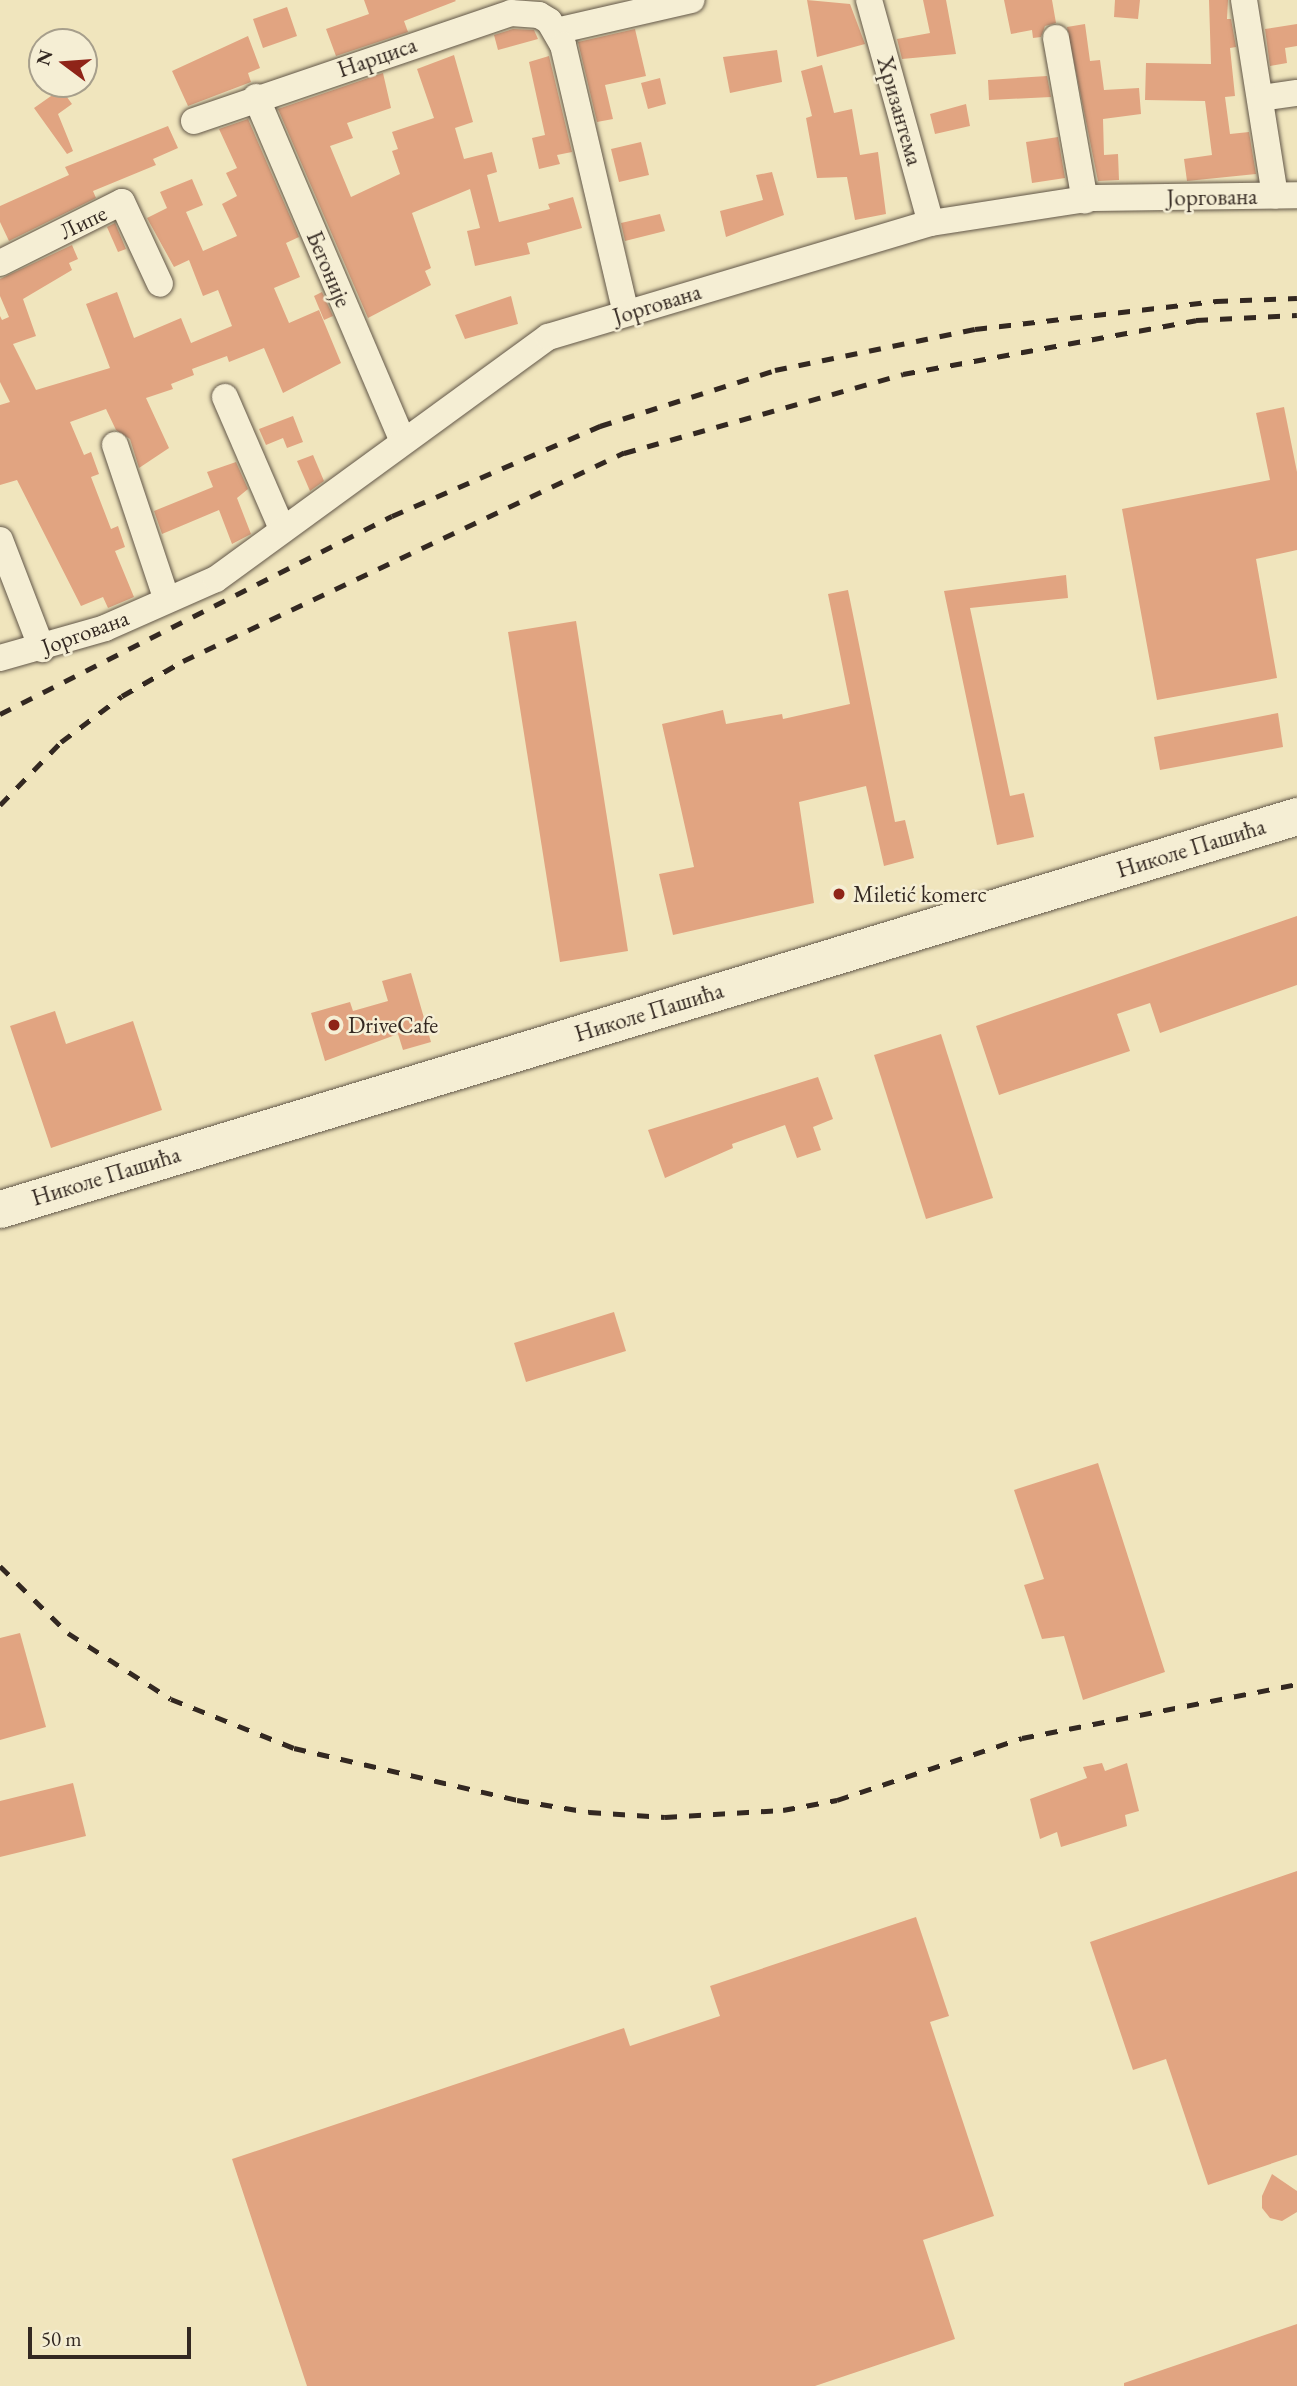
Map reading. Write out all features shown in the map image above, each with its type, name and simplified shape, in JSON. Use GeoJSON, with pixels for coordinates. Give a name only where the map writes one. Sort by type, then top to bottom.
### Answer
{"type":"FeatureCollection","features":[{"type":"Feature","properties":{"kind":"main road","name":"Николе Пашића"},"geometry":{"type":"LineString","coordinates":[[0,1209],[1297,816]]}},
{"type":"Feature","properties":{"kind":"street"},"geometry":{"type":"LineString","coordinates":[[625,313],[556,31],[691,0]]}},
{"type":"Feature","properties":{"kind":"street","name":"Хризантема"},"geometry":{"type":"LineString","coordinates":[[869,0],[931,223]]}},
{"type":"Feature","properties":{"kind":"street"},"geometry":{"type":"LineString","coordinates":[[1244,0],[1261,98],[1286,195]]}},
{"type":"Feature","properties":{"kind":"street","name":"Нарциса"},"geometry":{"type":"LineString","coordinates":[[194,121],[256,97],[511,13],[539,15],[556,31]]}},
{"type":"Feature","properties":{"kind":"street"},"geometry":{"type":"LineString","coordinates":[[1056,38],[1085,200]]}},
{"type":"Feature","properties":{"kind":"street"},"geometry":{"type":"LineString","coordinates":[[1261,98],[1297,93]]}},
{"type":"Feature","properties":{"kind":"street","name":"Бегоније"},"geometry":{"type":"LineString","coordinates":[[256,97],[402,441]]}},
{"type":"Feature","properties":{"kind":"street","name":"Јоргована"},"geometry":{"type":"LineString","coordinates":[[0,658],[42,649],[216,579],[548,337],[931,223],[1085,200],[1286,195]]}},
{"type":"Feature","properties":{"kind":"street","name":"Липе"},"geometry":{"type":"LineString","coordinates":[[0,263],[122,202],[160,284]]}},
{"type":"Feature","properties":{"kind":"street"},"geometry":{"type":"LineString","coordinates":[[225,397],[282,529]]}},
{"type":"Feature","properties":{"kind":"street"},"geometry":{"type":"LineString","coordinates":[[115,445],[167,600]]}},
{"type":"Feature","properties":{"kind":"street"},"geometry":{"type":"LineString","coordinates":[[0,540],[42,649]]}},
{"type":"Feature","properties":{"kind":"building"},"geometry":{"type":"Polygon","coordinates":[[[364,0],[456,1],[404,21],[408,32],[336,56],[326,29],[369,14],[364,0]]]}},
{"type":"Feature","properties":{"kind":"building"},"geometry":{"type":"Polygon","coordinates":[[[807,0],[850,4],[865,44],[817,57],[807,0]]]}},
{"type":"Feature","properties":{"kind":"building"},"geometry":{"type":"Polygon","coordinates":[[[923,0],[946,0],[956,54],[902,59],[897,39],[930,33],[923,0]]]}},
{"type":"Feature","properties":{"kind":"building"},"geometry":{"type":"Polygon","coordinates":[[[1004,0],[1052,0],[1056,23],[1045,26],[1041,37],[1033,38],[1032,30],[1011,34],[1004,0]]]}},
{"type":"Feature","properties":{"kind":"building"},"geometry":{"type":"Polygon","coordinates":[[[1115,0],[1140,0],[1138,19],[1114,17],[1115,0]]]}},
{"type":"Feature","properties":{"kind":"building"},"geometry":{"type":"Polygon","coordinates":[[[1209,0],[1228,0],[1227,19],[1231,19],[1236,47],[1230,48],[1235,96],[1225,97],[1230,134],[1249,132],[1256,174],[1187,181],[1184,159],[1212,155],[1205,101],[1145,100],[1146,63],[1211,64],[1209,0]]]}},
{"type":"Feature","properties":{"kind":"building"},"geometry":{"type":"Polygon","coordinates":[[[287,7],[297,36],[263,48],[253,19],[287,7]]]}},
{"type":"Feature","properties":{"kind":"building"},"geometry":{"type":"Polygon","coordinates":[[[1085,24],[1090,61],[1100,60],[1104,90],[1139,88],[1141,114],[1103,119],[1104,155],[1118,154],[1119,180],[1098,181],[1067,27],[1085,24]]]}},
{"type":"Feature","properties":{"kind":"building"},"geometry":{"type":"Polygon","coordinates":[[[1297,24],[1297,46],[1285,48],[1287,63],[1270,66],[1265,29],[1297,24]]]}},
{"type":"Feature","properties":{"kind":"building"},"geometry":{"type":"Polygon","coordinates":[[[513,29],[534,30],[538,39],[498,50],[494,35],[513,29]]]}},
{"type":"Feature","properties":{"kind":"building"},"geometry":{"type":"Polygon","coordinates":[[[635,29],[646,76],[605,85],[613,119],[597,122],[578,42],[635,29]]]}},
{"type":"Feature","properties":{"kind":"building"},"geometry":{"type":"Polygon","coordinates":[[[248,36],[260,68],[248,73],[251,82],[188,106],[172,71],[248,36]]]}},
{"type":"Feature","properties":{"kind":"building"},"geometry":{"type":"Polygon","coordinates":[[[777,50],[782,82],[730,93],[723,57],[777,50]]]}},
{"type":"Feature","properties":{"kind":"building"},"geometry":{"type":"Polygon","coordinates":[[[454,55],[473,122],[455,128],[464,159],[492,152],[497,172],[487,175],[499,222],[550,209],[548,204],[573,197],[582,228],[527,243],[530,254],[475,266],[467,231],[480,228],[470,189],[412,213],[431,268],[425,271],[431,285],[368,318],[278,109],[383,73],[391,108],[347,123],[353,138],[330,146],[351,197],[400,174],[392,151],[398,149],[392,132],[434,118],[417,69],[454,55]]]}},
{"type":"Feature","properties":{"kind":"building"},"geometry":{"type":"Polygon","coordinates":[[[549,56],[572,152],[557,155],[560,164],[539,169],[532,138],[545,135],[529,62],[549,56]]]}},
{"type":"Feature","properties":{"kind":"building"},"geometry":{"type":"Polygon","coordinates":[[[822,65],[834,113],[852,109],[860,155],[878,152],[886,214],[855,220],[847,177],[817,178],[806,118],[812,116],[801,71],[822,65]]]}},
{"type":"Feature","properties":{"kind":"building"},"geometry":{"type":"Polygon","coordinates":[[[1047,76],[1051,97],[989,100],[988,80],[1047,76]]]}},
{"type":"Feature","properties":{"kind":"building"},"geometry":{"type":"Polygon","coordinates":[[[660,78],[666,104],[648,109],[641,83],[660,78]]]}},
{"type":"Feature","properties":{"kind":"building"},"geometry":{"type":"Polygon","coordinates":[[[48,98],[68,98],[72,104],[58,114],[73,151],[67,154],[34,108],[48,98]]]}},
{"type":"Feature","properties":{"kind":"building"},"geometry":{"type":"Polygon","coordinates":[[[966,104],[970,126],[935,134],[930,114],[966,104]]]}},
{"type":"Feature","properties":{"kind":"building"},"geometry":{"type":"Polygon","coordinates":[[[248,119],[299,237],[286,243],[300,277],[274,288],[289,323],[319,310],[341,363],[283,393],[264,348],[229,362],[227,356],[192,369],[194,375],[171,384],[173,389],[146,398],[169,448],[139,468],[130,439],[116,430],[106,409],[70,422],[84,455],[91,452],[99,474],[91,477],[111,529],[118,526],[125,547],[115,551],[134,597],[108,608],[103,597],[81,606],[17,480],[0,485],[0,405],[10,402],[0,382],[0,316],[2,320],[9,317],[0,296],[0,279],[72,245],[78,259],[69,263],[72,270],[23,299],[36,336],[13,344],[36,390],[110,368],[86,304],[117,292],[134,338],[181,318],[191,343],[232,326],[218,290],[203,296],[189,260],[174,267],[147,218],[167,208],[160,192],[192,179],[203,205],[186,212],[203,251],[237,236],[222,204],[237,196],[226,173],[237,168],[219,129],[248,119]]]}},
{"type":"Feature","properties":{"kind":"building"},"geometry":{"type":"Polygon","coordinates":[[[168,126],[178,148],[153,159],[156,165],[93,191],[96,198],[9,241],[0,222],[0,206],[69,175],[65,167],[168,126]]]}},
{"type":"Feature","properties":{"kind":"building"},"geometry":{"type":"Polygon","coordinates":[[[1058,137],[1065,178],[1032,183],[1026,142],[1058,137]]]}},
{"type":"Feature","properties":{"kind":"building"},"geometry":{"type":"Polygon","coordinates":[[[641,142],[649,175],[619,182],[611,149],[641,142]]]}},
{"type":"Feature","properties":{"kind":"building"},"geometry":{"type":"Polygon","coordinates":[[[772,172],[784,215],[726,237],[720,211],[763,200],[756,175],[772,172]]]}},
{"type":"Feature","properties":{"kind":"building"},"geometry":{"type":"Polygon","coordinates":[[[660,214],[665,231],[625,241],[621,223],[660,214]]]}},
{"type":"Feature","properties":{"kind":"building"},"geometry":{"type":"Polygon","coordinates":[[[115,223],[126,249],[118,252],[107,227],[115,223]]]}},
{"type":"Feature","properties":{"kind":"building"},"geometry":{"type":"Polygon","coordinates":[[[322,292],[333,316],[324,320],[314,296],[322,292]]]}},
{"type":"Feature","properties":{"kind":"building"},"geometry":{"type":"Polygon","coordinates":[[[511,296],[518,324],[465,339],[455,315],[511,296]]]}},
{"type":"Feature","properties":{"kind":"building"},"geometry":{"type":"Polygon","coordinates":[[[1284,407],[1297,472],[1297,550],[1256,559],[1277,678],[1157,700],[1122,509],[1270,480],[1256,413],[1284,407]]]}},
{"type":"Feature","properties":{"kind":"building"},"geometry":{"type":"Polygon","coordinates":[[[293,416],[303,442],[287,448],[283,438],[266,445],[259,429],[293,416]]]}},
{"type":"Feature","properties":{"kind":"building"},"geometry":{"type":"Polygon","coordinates":[[[313,455],[324,481],[310,491],[297,461],[313,455]]]}},
{"type":"Feature","properties":{"kind":"building"},"geometry":{"type":"Polygon","coordinates":[[[236,462],[248,489],[237,498],[251,534],[232,544],[219,510],[162,534],[154,511],[213,487],[207,472],[236,462]]]}},
{"type":"Feature","properties":{"kind":"building"},"geometry":{"type":"Polygon","coordinates":[[[1066,575],[1068,598],[970,608],[1010,796],[1024,793],[1034,837],[997,845],[944,591],[1066,575]]]}},
{"type":"Feature","properties":{"kind":"building"},"geometry":{"type":"Polygon","coordinates":[[[848,590],[895,822],[905,820],[914,858],[884,866],[866,786],[799,802],[814,903],[673,935],[659,874],[694,867],[662,724],[723,710],[726,724],[782,714],[783,719],[850,704],[828,594],[848,590]]]}},
{"type":"Feature","properties":{"kind":"building"},"geometry":{"type":"Polygon","coordinates":[[[576,621],[628,951],[560,962],[508,632],[576,621]]]}},
{"type":"Feature","properties":{"kind":"building"},"geometry":{"type":"Polygon","coordinates":[[[1278,713],[1283,747],[1160,770],[1154,737],[1278,713]]]}},
{"type":"Feature","properties":{"kind":"building"},"geometry":{"type":"Polygon","coordinates":[[[1297,916],[1297,985],[1160,1033],[1150,1003],[1117,1014],[1130,1051],[999,1095],[976,1026],[1297,916]]]}},
{"type":"Feature","properties":{"kind":"building"},"geometry":{"type":"Polygon","coordinates":[[[411,973],[431,1042],[403,1050],[398,1034],[325,1061],[311,1013],[350,1002],[353,1011],[388,1001],[382,981],[411,973]]]}},
{"type":"Feature","properties":{"kind":"building"},"geometry":{"type":"Polygon","coordinates":[[[55,1011],[66,1044],[133,1021],[162,1110],[51,1148],[10,1026],[55,1011]]]}},
{"type":"Feature","properties":{"kind":"building"},"geometry":{"type":"Polygon","coordinates":[[[941,1034],[993,1198],[926,1219],[874,1055],[941,1034]]]}},
{"type":"Feature","properties":{"kind":"building"},"geometry":{"type":"Polygon","coordinates":[[[818,1077],[833,1119],[813,1127],[821,1150],[797,1158],[785,1125],[732,1144],[733,1148],[665,1178],[648,1130],[818,1077]]]}},
{"type":"Feature","properties":{"kind":"building"},"geometry":{"type":"Polygon","coordinates":[[[614,1312],[626,1351],[526,1382],[514,1343],[614,1312]]]}},
{"type":"Feature","properties":{"kind":"building"},"geometry":{"type":"Polygon","coordinates":[[[1098,1463],[1165,1672],[1083,1700],[1064,1636],[1042,1639],[1024,1585],[1044,1579],[1014,1490],[1098,1463]]]}},
{"type":"Feature","properties":{"kind":"building"},"geometry":{"type":"Polygon","coordinates":[[[20,1633],[46,1727],[0,1740],[0,1638],[20,1633]]]}},
{"type":"Feature","properties":{"kind":"building"},"geometry":{"type":"Polygon","coordinates":[[[1102,1763],[1105,1771],[1127,1763],[1139,1811],[1125,1815],[1127,1826],[1061,1847],[1057,1832],[1040,1839],[1030,1799],[1087,1778],[1083,1767],[1102,1763]]]}},
{"type":"Feature","properties":{"kind":"building"},"geometry":{"type":"Polygon","coordinates":[[[73,1783],[86,1836],[0,1857],[0,1801],[73,1783]]]}},
{"type":"Feature","properties":{"kind":"building"},"geometry":{"type":"Polygon","coordinates":[[[1297,1871],[1297,2155],[1208,2185],[1166,2059],[1133,2070],[1090,1942],[1297,1871]]]}},
{"type":"Feature","properties":{"kind":"building"},"geometry":{"type":"Polygon","coordinates":[[[916,1917],[949,2016],[930,2022],[994,2216],[923,2240],[955,2339],[815,2386],[307,2386],[232,2159],[624,2028],[630,2046],[720,2016],[710,1986],[916,1917]]]}},
{"type":"Feature","properties":{"kind":"building"},"geometry":{"type":"Polygon","coordinates":[[[1272,2174],[1297,2191],[1297,2212],[1282,2221],[1270,2218],[1262,2208],[1262,2196],[1272,2174]]]}},
{"type":"Feature","properties":{"kind":"building"},"geometry":{"type":"Polygon","coordinates":[[[1297,2324],[1297,2386],[1124,2386],[1124,2383],[1297,2324]]]}},
{"type":"Feature","properties":{"kind":"railway"},"geometry":{"type":"LineString","coordinates":[[0,714],[392,516],[600,426],[775,370],[975,329],[1216,301],[1297,298]]}},
{"type":"Feature","properties":{"kind":"railway"},"geometry":{"type":"LineString","coordinates":[[0,805],[61,742],[122,696],[183,661],[624,453],[903,374],[1196,320],[1297,315]]}},
{"type":"Feature","properties":{"kind":"railway"},"geometry":{"type":"LineString","coordinates":[[0,1566],[68,1633],[171,1699],[294,1748],[517,1800],[589,1812],[665,1817],[783,1810],[837,1800],[1022,1738],[1297,1684]]}},
{"type":"Feature","properties":{"kind":"place","name":"Miletić komerc"},"geometry":{"type":"Point","coordinates":[839,894]}},
{"type":"Feature","properties":{"kind":"place","name":"DriveCafe"},"geometry":{"type":"Point","coordinates":[334,1025]}}]}
